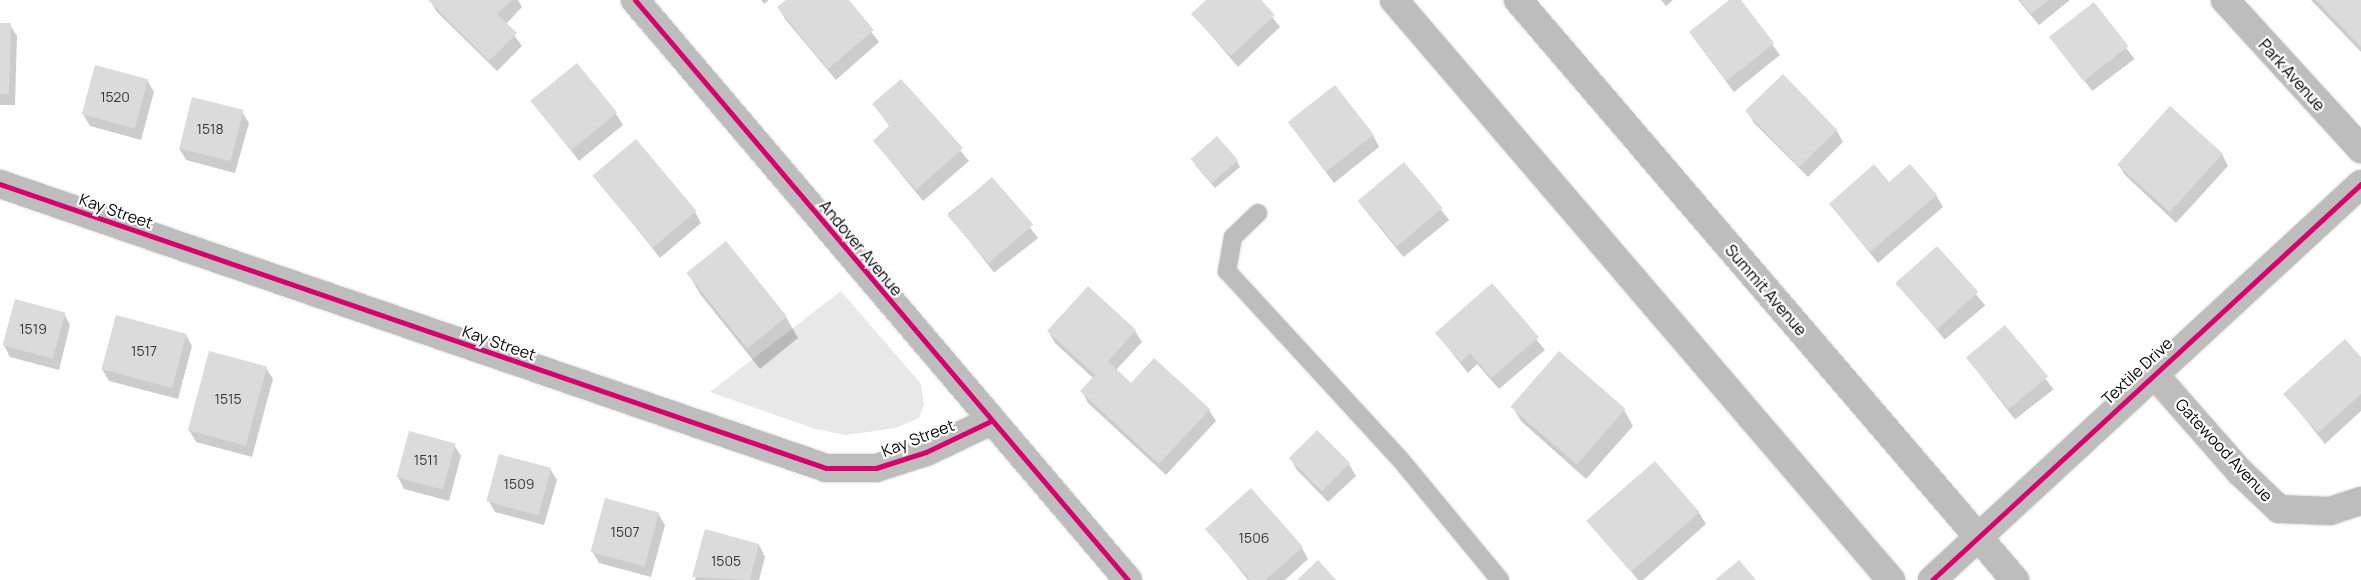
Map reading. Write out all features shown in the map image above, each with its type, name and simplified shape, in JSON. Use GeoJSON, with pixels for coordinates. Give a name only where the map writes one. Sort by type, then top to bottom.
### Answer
{"type":"FeatureCollection","features":[{"type":"Feature","properties":{"kind":"street","name":"Andover Avenue"},"geometry":{"type":"LineString","coordinates":[[635,0],[1128,580]]}},
{"type":"Feature","properties":{"kind":"street"},"geometry":{"type":"LineString","coordinates":[[1394,0],[1891,580]]}},
{"type":"Feature","properties":{"kind":"street","name":"Summit Avenue"},"geometry":{"type":"LineString","coordinates":[[1518,0],[2015,580]]}},
{"type":"Feature","properties":{"kind":"street","name":"Park Avenue"},"geometry":{"type":"LineString","coordinates":[[2225,0],[2361,149]]}},
{"type":"Feature","properties":{"kind":"street","name":"Kay Street"},"geometry":{"type":"LineString","coordinates":[[0,184],[826,468],[876,468],[926,452],[991,421]]}},
{"type":"Feature","properties":{"kind":"street","name":"Textile Drive"},"geometry":{"type":"LineString","coordinates":[[1932,580],[2153,373],[2361,184]]}},
{"type":"Feature","properties":{"kind":"street","name":"Gatewood Avenue"},"geometry":{"type":"LineString","coordinates":[[2153,373],[2240,472],[2280,509],[2330,512],[2361,501]]}},
{"type":"Feature","properties":{"kind":"lane"},"geometry":{"type":"LineString","coordinates":[[1258,213],[1233,237],[1227,271],[1400,459],[1500,580]]}},
{"type":"Feature","properties":{"kind":"shaded area"},"geometry":{"type":"Polygon","coordinates":[[[841,291],[921,384],[924,404],[919,418],[896,428],[846,435],[815,429],[710,392],[841,291]]]}},
{"type":"Feature","properties":{"kind":"building"},"geometry":{"type":"Polygon","coordinates":[[[428,0],[512,0],[497,14],[517,33],[489,61],[428,0]]]}},
{"type":"Feature","properties":{"kind":"building"},"geometry":{"type":"Polygon","coordinates":[[[786,0],[849,0],[874,30],[828,69],[777,7],[786,0]]]}},
{"type":"Feature","properties":{"kind":"building"},"geometry":{"type":"Polygon","coordinates":[[[1206,0],[1261,0],[1275,15],[1231,56],[1191,14],[1206,0]]]}},
{"type":"Feature","properties":{"kind":"building"},"geometry":{"type":"Polygon","coordinates":[[[1729,0],[1741,0],[1774,43],[1727,81],[1689,32],[1729,0]]]}},
{"type":"Feature","properties":{"kind":"building"},"geometry":{"type":"Polygon","coordinates":[[[2020,0],[2049,0],[2031,14],[2020,0]]]}},
{"type":"Feature","properties":{"kind":"building"},"geometry":{"type":"Polygon","coordinates":[[[2316,0],[2361,0],[2361,47],[2316,0]]]}},
{"type":"Feature","properties":{"kind":"building"},"geometry":{"type":"Polygon","coordinates":[[[2094,2],[2128,46],[2084,81],[2049,37],[2094,2]]]}},
{"type":"Feature","properties":{"kind":"building"},"geometry":{"type":"Polygon","coordinates":[[[0,23],[11,23],[9,94],[0,94],[0,23]]]}},
{"type":"Feature","properties":{"kind":"building"},"geometry":{"type":"Polygon","coordinates":[[[577,63],[617,113],[571,150],[530,101],[577,63]]]}},
{"type":"Feature","properties":{"kind":"building"},"geometry":{"type":"Polygon","coordinates":[[[95,65],[148,79],[135,128],[82,114],[95,65]]]}},
{"type":"Feature","properties":{"kind":"building"},"geometry":{"type":"Polygon","coordinates":[[[1783,74],[1837,130],[1799,167],[1745,111],[1783,74]]]}},
{"type":"Feature","properties":{"kind":"building"},"geometry":{"type":"Polygon","coordinates":[[[901,79],[963,148],[916,190],[873,141],[890,125],[872,104],[901,79]]]}},
{"type":"Feature","properties":{"kind":"building"},"geometry":{"type":"Polygon","coordinates":[[[1335,85],[1374,135],[1327,172],[1288,122],[1335,85]]]}},
{"type":"Feature","properties":{"kind":"building"},"geometry":{"type":"Polygon","coordinates":[[[192,97],[243,110],[231,161],[179,148],[192,97]]]}},
{"type":"Feature","properties":{"kind":"building"},"geometry":{"type":"Polygon","coordinates":[[[2170,106],[2223,154],[2170,212],[2117,165],[2170,106]]]}},
{"type":"Feature","properties":{"kind":"building"},"geometry":{"type":"Polygon","coordinates":[[[1217,136],[1238,160],[1212,183],[1191,159],[1217,136]]]}},
{"type":"Feature","properties":{"kind":"building"},"geometry":{"type":"Polygon","coordinates":[[[636,139],[696,211],[653,248],[592,176],[636,139]]]}},
{"type":"Feature","properties":{"kind":"building"},"geometry":{"type":"Polygon","coordinates":[[[1404,162],[1443,208],[1397,247],[1358,201],[1404,162]]]}},
{"type":"Feature","properties":{"kind":"building"},"geometry":{"type":"Polygon","coordinates":[[[1874,164],[1889,182],[1910,164],[1937,195],[1870,252],[1829,204],[1874,164]]]}},
{"type":"Feature","properties":{"kind":"building"},"geometry":{"type":"Polygon","coordinates":[[[992,177],[1033,225],[989,263],[947,216],[992,177]]]}},
{"type":"Feature","properties":{"kind":"building"},"geometry":{"type":"Polygon","coordinates":[[[726,241],[787,316],[747,348],[686,273],[726,241]]]}},
{"type":"Feature","properties":{"kind":"building"},"geometry":{"type":"Polygon","coordinates":[[[1937,246],[1978,292],[1937,330],[1895,283],[1937,246]]]}},
{"type":"Feature","properties":{"kind":"building"},"geometry":{"type":"Polygon","coordinates":[[[1492,283],[1539,337],[1491,378],[1470,353],[1461,362],[1435,333],[1492,283]]]}},
{"type":"Feature","properties":{"kind":"building"},"geometry":{"type":"Polygon","coordinates":[[[1088,286],[1136,330],[1108,361],[1131,383],[1154,358],[1210,409],[1159,464],[1080,391],[1095,375],[1047,331],[1088,286]]]}},
{"type":"Feature","properties":{"kind":"building"},"geometry":{"type":"Polygon","coordinates":[[[15,299],[65,312],[53,359],[3,345],[15,299]]]}},
{"type":"Feature","properties":{"kind":"building"},"geometry":{"type":"Polygon","coordinates":[[[116,315],[187,334],[172,388],[102,369],[116,315]]]}},
{"type":"Feature","properties":{"kind":"building"},"geometry":{"type":"Polygon","coordinates":[[[2005,325],[2048,376],[2009,409],[1966,358],[2005,325]]]}},
{"type":"Feature","properties":{"kind":"building"},"geometry":{"type":"Polygon","coordinates":[[[2345,339],[2361,357],[2361,394],[2318,433],[2283,394],[2345,339]]]}},
{"type":"Feature","properties":{"kind":"building"},"geometry":{"type":"Polygon","coordinates":[[[209,351],[267,367],[246,446],[188,430],[209,351]]]}},
{"type":"Feature","properties":{"kind":"building"},"geometry":{"type":"Polygon","coordinates":[[[1559,351],[1625,409],[1577,465],[1510,407],[1559,351]]]}},
{"type":"Feature","properties":{"kind":"building"},"geometry":{"type":"Polygon","coordinates":[[[1317,430],[1350,463],[1322,492],[1289,458],[1317,430]]]}},
{"type":"Feature","properties":{"kind":"building"},"geometry":{"type":"Polygon","coordinates":[[[409,431],[455,443],[443,490],[397,477],[409,431]]]}},
{"type":"Feature","properties":{"kind":"building"},"geometry":{"type":"Polygon","coordinates":[[[499,454],[551,468],[538,515],[486,501],[499,454]]]}},
{"type":"Feature","properties":{"kind":"building"},"geometry":{"type":"Polygon","coordinates":[[[1655,461],[1700,512],[1631,572],[1586,521],[1655,461]]]}},
{"type":"Feature","properties":{"kind":"building"},"geometry":{"type":"Polygon","coordinates":[[[1251,488],[1303,547],[1265,580],[1250,580],[1205,529],[1251,488]]]}},
{"type":"Feature","properties":{"kind":"building"},"geometry":{"type":"Polygon","coordinates":[[[605,498],[659,512],[645,567],[591,552],[605,498]]]}},
{"type":"Feature","properties":{"kind":"building"},"geometry":{"type":"Polygon","coordinates":[[[705,529],[759,544],[750,580],[692,577],[705,529]]]}},
{"type":"Feature","properties":{"kind":"building"},"geometry":{"type":"Polygon","coordinates":[[[1318,560],[1336,580],[1297,580],[1318,560]]]}},
{"type":"Feature","properties":{"kind":"building"},"geometry":{"type":"Polygon","coordinates":[[[1739,560],[1756,580],[1715,580],[1739,560]]]}},
{"type":"Feature","properties":{"kind":"cycle path"},"geometry":{"type":"LineString","coordinates":[[635,0],[1128,580]]}},
{"type":"Feature","properties":{"kind":"cycle path"},"geometry":{"type":"LineString","coordinates":[[0,184],[826,468],[876,468],[926,452],[991,421]]}},
{"type":"Feature","properties":{"kind":"cycle path"},"geometry":{"type":"LineString","coordinates":[[1932,580],[2361,184]]}}]}
